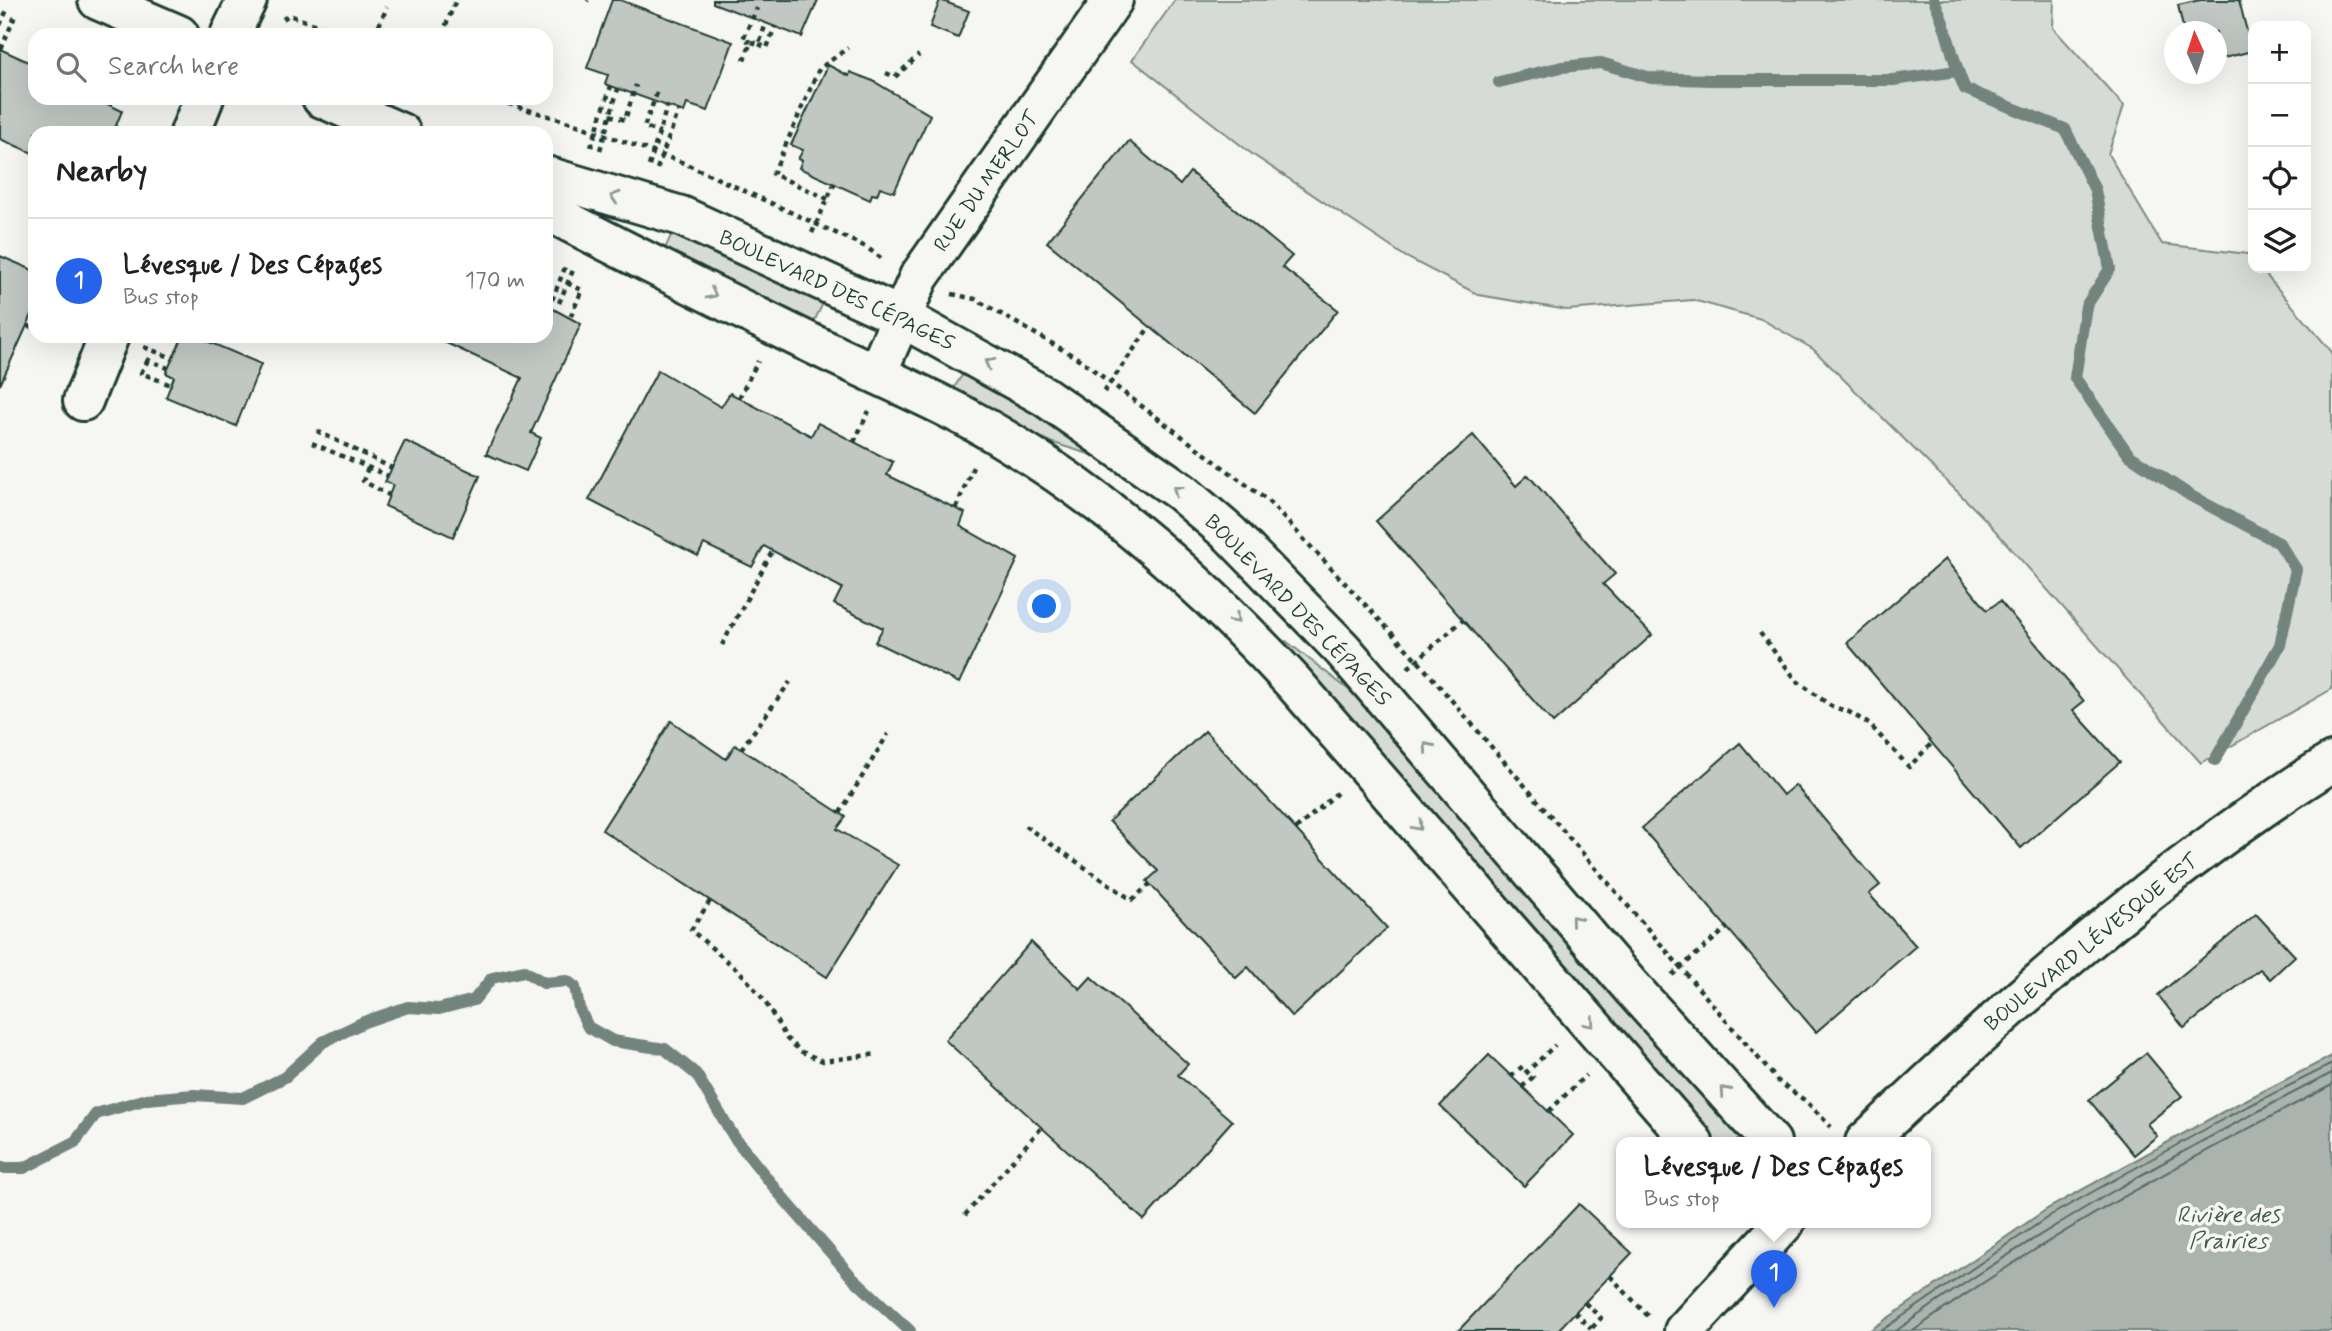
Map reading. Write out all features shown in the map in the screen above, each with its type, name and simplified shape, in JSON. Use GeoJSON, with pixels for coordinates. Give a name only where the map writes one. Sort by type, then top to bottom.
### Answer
{"type":"FeatureCollection","features":[{"type":"Feature","properties":{"kind":"street"},"geometry":{"type":"LineString","coordinates":[[98,0],[162,28]]}},
{"type":"Feature","properties":{"kind":"street"},"geometry":{"type":"LineString","coordinates":[[233,28],[247,0]]}},
{"type":"Feature","properties":{"kind":"street","name":"RUE DU MERLOT"},"geometry":{"type":"LineString","coordinates":[[875,388],[919,277],[1114,0]]}},
{"type":"Feature","properties":{"kind":"street"},"geometry":{"type":"LineString","coordinates":[[193,126],[201,105]]}},
{"type":"Feature","properties":{"kind":"street"},"geometry":{"type":"LineString","coordinates":[[338,105],[385,126]]}},
{"type":"Feature","properties":{"kind":"street","name":"BOULEVARD DES CÉPAGES"},"geometry":{"type":"LineString","coordinates":[[553,178],[681,216],[901,317],[1009,374],[1100,433],[1170,484],[1230,534],[1343,650],[1631,987],[1766,1137]]}},
{"type":"Feature","properties":{"kind":"street"},"geometry":{"type":"LineString","coordinates":[[553,214],[662,270],[875,388],[935,400],[1010,442],[1141,536],[1214,599],[1294,683],[1689,1137]]}},
{"type":"Feature","properties":{"kind":"street"},"geometry":{"type":"LineString","coordinates":[[83,401],[121,343]]}},
{"type":"Feature","properties":{"kind":"street","name":"BOULEVARD LÉVESQUE EST"},"geometry":{"type":"LineString","coordinates":[[1851,1137],[2131,904],[2230,830],[2332,762]]}},
{"type":"Feature","properties":{"kind":"street"},"geometry":{"type":"LineString","coordinates":[[1684,1331],[1774,1228]]}},
{"type":"Feature","properties":{"kind":"path"},"geometry":{"type":"LineString","coordinates":[[445,28],[456,0]]}},
{"type":"Feature","properties":{"kind":"path"},"geometry":{"type":"LineString","coordinates":[[378,28],[387,7]]}},
{"type":"Feature","properties":{"kind":"path"},"geometry":{"type":"LineString","coordinates":[[757,8],[743,39],[767,48],[775,26]]}},
{"type":"Feature","properties":{"kind":"path"},"geometry":{"type":"LineString","coordinates":[[0,25],[7,10]]}},
{"type":"Feature","properties":{"kind":"path"},"geometry":{"type":"LineString","coordinates":[[1,49],[16,14]]}},
{"type":"Feature","properties":{"kind":"path"},"geometry":{"type":"LineString","coordinates":[[289,15],[324,28]]}},
{"type":"Feature","properties":{"kind":"path"},"geometry":{"type":"LineString","coordinates":[[759,44],[766,23]]}},
{"type":"Feature","properties":{"kind":"path"},"geometry":{"type":"LineString","coordinates":[[744,60],[751,41]]}},
{"type":"Feature","properties":{"kind":"path"},"geometry":{"type":"LineString","coordinates":[[828,198],[773,174],[819,69],[848,48]]}},
{"type":"Feature","properties":{"kind":"path"},"geometry":{"type":"LineString","coordinates":[[886,73],[895,77],[919,55]]}},
{"type":"Feature","properties":{"kind":"path"},"geometry":{"type":"LineString","coordinates":[[610,115],[625,120],[636,85]]}},
{"type":"Feature","properties":{"kind":"path"},"geometry":{"type":"LineString","coordinates":[[591,147],[611,86]]}},
{"type":"Feature","properties":{"kind":"path"},"geometry":{"type":"LineString","coordinates":[[600,150],[618,89]]}},
{"type":"Feature","properties":{"kind":"path"},"geometry":{"type":"LineString","coordinates":[[657,93],[644,127],[660,132]]}},
{"type":"Feature","properties":{"kind":"path"},"geometry":{"type":"LineString","coordinates":[[512,105],[654,151],[817,224],[883,258]]}},
{"type":"Feature","properties":{"kind":"path"},"geometry":{"type":"LineString","coordinates":[[649,168],[667,106]]}},
{"type":"Feature","properties":{"kind":"path"},"geometry":{"type":"LineString","coordinates":[[656,171],[679,110]]}},
{"type":"Feature","properties":{"kind":"path"},"geometry":{"type":"LineString","coordinates":[[810,239],[836,180]]}},
{"type":"Feature","properties":{"kind":"path"},"geometry":{"type":"LineString","coordinates":[[553,298],[568,260]]}},
{"type":"Feature","properties":{"kind":"path"},"geometry":{"type":"LineString","coordinates":[[559,303],[576,264]]}},
{"type":"Feature","properties":{"kind":"path"},"geometry":{"type":"LineString","coordinates":[[567,283],[582,290],[570,318]]}},
{"type":"Feature","properties":{"kind":"path"},"geometry":{"type":"LineString","coordinates":[[965,297],[975,299],[1056,344],[1111,382],[1268,501],[1417,660],[1778,1081],[1851,1137]]}},
{"type":"Feature","properties":{"kind":"path"},"geometry":{"type":"LineString","coordinates":[[1103,393],[1150,326]]}},
{"type":"Feature","properties":{"kind":"path"},"geometry":{"type":"LineString","coordinates":[[131,343],[173,358]]}},
{"type":"Feature","properties":{"kind":"path"},"geometry":{"type":"LineString","coordinates":[[739,398],[762,353]]}},
{"type":"Feature","properties":{"kind":"path"},"geometry":{"type":"LineString","coordinates":[[140,357],[168,368]]}},
{"type":"Feature","properties":{"kind":"path"},"geometry":{"type":"LineString","coordinates":[[148,360],[141,373],[171,385]]}},
{"type":"Feature","properties":{"kind":"path"},"geometry":{"type":"LineString","coordinates":[[854,442],[875,388]]}},
{"type":"Feature","properties":{"kind":"path"},"geometry":{"type":"LineString","coordinates":[[317,431],[392,468]]}},
{"type":"Feature","properties":{"kind":"path"},"geometry":{"type":"LineString","coordinates":[[312,443],[388,476]]}},
{"type":"Feature","properties":{"kind":"path"},"geometry":{"type":"LineString","coordinates":[[956,508],[977,459]]}},
{"type":"Feature","properties":{"kind":"path"},"geometry":{"type":"LineString","coordinates":[[368,468],[363,481],[390,495]]}},
{"type":"Feature","properties":{"kind":"path"},"geometry":{"type":"LineString","coordinates":[[722,645],[773,550]]}},
{"type":"Feature","properties":{"kind":"path"},"geometry":{"type":"LineString","coordinates":[[1405,671],[1463,620]]}},
{"type":"Feature","properties":{"kind":"path"},"geometry":{"type":"LineString","coordinates":[[1760,633],[1797,681],[1831,706],[1869,724],[1909,767],[1932,743]]}},
{"type":"Feature","properties":{"kind":"path"},"geometry":{"type":"LineString","coordinates":[[741,749],[790,682]]}},
{"type":"Feature","properties":{"kind":"path"},"geometry":{"type":"LineString","coordinates":[[840,813],[888,734]]}},
{"type":"Feature","properties":{"kind":"path"},"geometry":{"type":"LineString","coordinates":[[1296,829],[1343,788]]}},
{"type":"Feature","properties":{"kind":"path"},"geometry":{"type":"LineString","coordinates":[[1025,826],[1132,900],[1150,884]]}},
{"type":"Feature","properties":{"kind":"path"},"geometry":{"type":"LineString","coordinates":[[710,901],[691,930],[742,974],[764,1000],[787,1039],[802,1052],[823,1060],[878,1054]]}},
{"type":"Feature","properties":{"kind":"path"},"geometry":{"type":"LineString","coordinates":[[1668,977],[1727,928]]}},
{"type":"Feature","properties":{"kind":"path"},"geometry":{"type":"LineString","coordinates":[[1527,1072],[1560,1040]]}},
{"type":"Feature","properties":{"kind":"path"},"geometry":{"type":"LineString","coordinates":[[1511,1076],[1523,1066],[1533,1077],[1522,1087]]}},
{"type":"Feature","properties":{"kind":"path"},"geometry":{"type":"LineString","coordinates":[[1549,1111],[1588,1073]]}},
{"type":"Feature","properties":{"kind":"path"},"geometry":{"type":"LineString","coordinates":[[965,1215],[1042,1127]]}},
{"type":"Feature","properties":{"kind":"path"},"geometry":{"type":"LineString","coordinates":[[1610,1276],[1649,1316]]}},
{"type":"Feature","properties":{"kind":"path"},"geometry":{"type":"LineString","coordinates":[[1575,1312],[1592,1330],[1601,1318],[1585,1303]]}},
{"type":"Feature","properties":{"kind":"shaded area"},"geometry":{"type":"Polygon","coordinates":[[[1175,0],[2054,0],[2053,28],[2124,106],[2108,154],[2162,244],[2248,254],[2248,273],[2264,273],[2332,352],[2332,689],[2201,763],[1984,518],[1813,349],[1761,319],[1693,300],[1567,310],[1479,295],[1406,257],[1252,154],[1132,60],[1175,0]]]}},
{"type":"Feature","properties":{"kind":"shaded area"},"geometry":{"type":"Polygon","coordinates":[[[674,229],[825,299],[813,324],[663,253],[674,229]]]}},
{"type":"Feature","properties":{"kind":"shaded area"},"geometry":{"type":"Polygon","coordinates":[[[966,369],[1096,448],[1092,455],[1050,442],[998,418],[952,391],[966,369]]]}},
{"type":"Feature","properties":{"kind":"shaded area"},"geometry":{"type":"Polygon","coordinates":[[[1286,641],[1358,697],[1742,1136],[1704,1137],[1281,644],[1286,641]]]}},
{"type":"Feature","properties":{"kind":"water","name":"Rivière des Prairies"},"geometry":{"type":"Polygon","coordinates":[[[2332,1056],[2332,1331],[1869,1331],[2047,1209],[2226,1110],[2332,1056]]]}},
{"type":"Feature","properties":{"kind":"building"},"geometry":{"type":"Polygon","coordinates":[[[612,0],[620,0],[733,42],[708,111],[687,104],[684,112],[605,84],[608,75],[587,68],[612,0]]]}},
{"type":"Feature","properties":{"kind":"building"},"geometry":{"type":"Polygon","coordinates":[[[713,0],[818,0],[802,37],[713,3],[713,0]]]}},
{"type":"Feature","properties":{"kind":"building"},"geometry":{"type":"Polygon","coordinates":[[[940,0],[969,11],[958,38],[930,27],[940,0]]]}},
{"type":"Feature","properties":{"kind":"building"},"geometry":{"type":"Polygon","coordinates":[[[2200,0],[2239,0],[2248,35],[2248,52],[2227,57],[2227,21],[2182,21],[2178,5],[2200,0]]]}},
{"type":"Feature","properties":{"kind":"building"},"geometry":{"type":"Polygon","coordinates":[[[0,49],[28,62],[28,105],[110,105],[122,111],[116,126],[28,126],[28,151],[0,139],[0,49]]]}},
{"type":"Feature","properties":{"kind":"building"},"geometry":{"type":"Polygon","coordinates":[[[828,65],[849,76],[850,72],[873,81],[930,115],[894,192],[880,187],[877,195],[872,194],[870,200],[799,168],[802,160],[798,159],[803,150],[791,145],[828,65]]]}},
{"type":"Feature","properties":{"kind":"building"},"geometry":{"type":"Polygon","coordinates":[[[1129,141],[1180,185],[1190,172],[1292,256],[1282,267],[1338,310],[1255,413],[1047,242],[1129,141]]]}},
{"type":"Feature","properties":{"kind":"building"},"geometry":{"type":"Polygon","coordinates":[[[0,256],[28,268],[28,323],[0,385],[0,256]]]}},
{"type":"Feature","properties":{"kind":"building"},"geometry":{"type":"Polygon","coordinates":[[[553,309],[581,324],[531,433],[541,438],[526,471],[486,454],[522,378],[446,343],[553,343],[553,309]]]}},
{"type":"Feature","properties":{"kind":"building"},"geometry":{"type":"Polygon","coordinates":[[[180,343],[212,343],[261,364],[236,426],[166,397],[174,377],[166,373],[180,343]]]}},
{"type":"Feature","properties":{"kind":"building"},"geometry":{"type":"Polygon","coordinates":[[[658,370],[721,407],[730,393],[811,436],[818,423],[893,462],[887,475],[965,513],[960,526],[1018,559],[959,683],[875,642],[883,628],[834,604],[842,588],[764,546],[752,567],[704,544],[698,556],[589,500],[658,370]]]}},
{"type":"Feature","properties":{"kind":"building"},"geometry":{"type":"Polygon","coordinates":[[[1473,435],[1516,486],[1528,475],[1615,574],[1603,584],[1652,635],[1553,723],[1376,521],[1473,435]]]}},
{"type":"Feature","properties":{"kind":"building"},"geometry":{"type":"Polygon","coordinates":[[[405,441],[480,476],[453,537],[385,506],[393,485],[385,482],[405,441]]]}},
{"type":"Feature","properties":{"kind":"building"},"geometry":{"type":"Polygon","coordinates":[[[1945,559],[1987,610],[2000,601],[2084,701],[2073,710],[2120,762],[2021,848],[1847,643],[1945,559]]]}},
{"type":"Feature","properties":{"kind":"building"},"geometry":{"type":"Polygon","coordinates":[[[671,721],[726,759],[735,745],[846,817],[837,829],[898,865],[827,977],[602,830],[671,721]]]}},
{"type":"Feature","properties":{"kind":"building"},"geometry":{"type":"Polygon","coordinates":[[[1205,731],[1387,928],[1292,1017],[1248,967],[1236,978],[1147,881],[1158,871],[1109,821],[1205,731]]]}},
{"type":"Feature","properties":{"kind":"building"},"geometry":{"type":"Polygon","coordinates":[[[1740,743],[1783,795],[1795,785],[1880,885],[1869,894],[1916,946],[1816,1032],[1642,828],[1740,743]]]}},
{"type":"Feature","properties":{"kind":"building"},"geometry":{"type":"Polygon","coordinates":[[[2256,914],[2295,956],[2270,979],[2260,969],[2184,1028],[2158,995],[2256,914]]]}},
{"type":"Feature","properties":{"kind":"building"},"geometry":{"type":"Polygon","coordinates":[[[1031,942],[1080,989],[1091,977],[1188,1064],[1178,1075],[1232,1121],[1144,1220],[945,1040],[1031,942]]]}},
{"type":"Feature","properties":{"kind":"building"},"geometry":{"type":"Polygon","coordinates":[[[2146,1053],[2182,1096],[2147,1124],[2157,1136],[2134,1155],[2089,1100],[2146,1053]]]}},
{"type":"Feature","properties":{"kind":"building"},"geometry":{"type":"Polygon","coordinates":[[[1489,1055],[1573,1135],[1524,1186],[1440,1106],[1489,1055]]]}},
{"type":"Feature","properties":{"kind":"building"},"geometry":{"type":"Polygon","coordinates":[[[1579,1204],[1632,1253],[1557,1331],[1458,1331],[1579,1204]]]}},
{"type":"Feature","properties":{"kind":"waterway"},"geometry":{"type":"LineString","coordinates":[[1934,0],[1965,89],[2065,129],[2095,190],[2110,269],[2086,306],[2075,378],[2129,455],[2191,496],[2279,543],[2296,569],[2280,645],[2215,760]]}},
{"type":"Feature","properties":{"kind":"waterway"},"geometry":{"type":"LineString","coordinates":[[1499,82],[1562,67],[1601,63],[1651,78],[1710,80],[1893,80],[1957,71]]}},
{"type":"Feature","properties":{"kind":"waterway"},"geometry":{"type":"LineString","coordinates":[[0,1168],[24,1168],[75,1142],[96,1114],[147,1099],[194,1095],[243,1098],[285,1077],[323,1042],[364,1022],[408,1007],[439,1009],[474,1000],[492,978],[524,971],[544,983],[567,981],[575,987],[579,1008],[588,1027],[613,1041],[665,1049],[696,1074],[734,1137],[778,1192],[851,1276],[910,1331]]}},
{"type":"Feature","properties":{"kind":"place","name":"Lévesque / Des Cépages"},"geometry":{"type":"Point","coordinates":[1774,1308]}}]}
